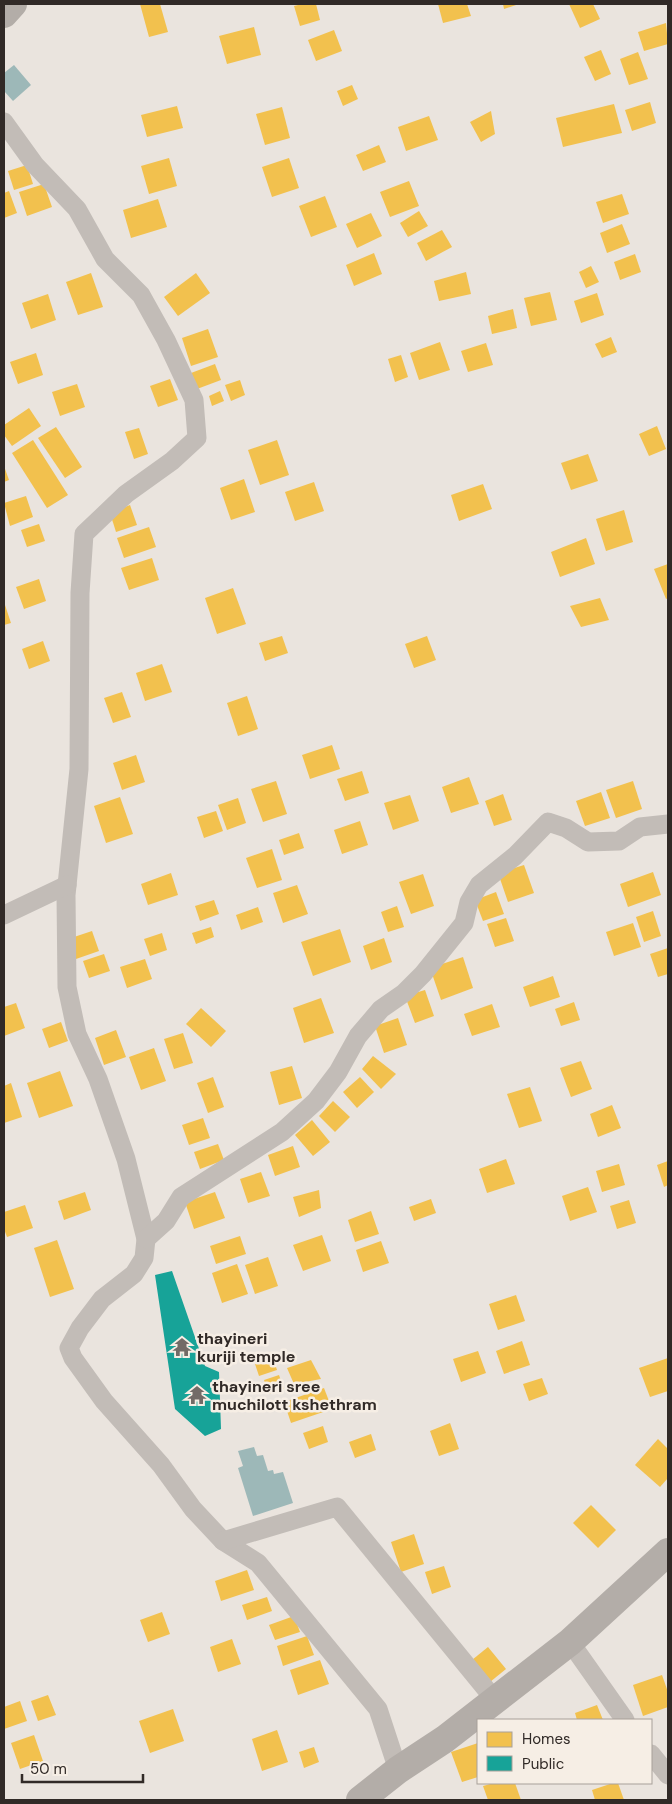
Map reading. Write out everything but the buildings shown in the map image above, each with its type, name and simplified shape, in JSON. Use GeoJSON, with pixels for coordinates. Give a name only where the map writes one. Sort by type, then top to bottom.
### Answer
{"type":"FeatureCollection","features":[{"type":"Feature","properties":{"kind":"main road"},"geometry":{"type":"LineString","coordinates":[[360,1800],[398,1770],[445,1739],[570,1642],[668,1552]]}},
{"type":"Feature","properties":{"kind":"street"},"geometry":{"type":"LineString","coordinates":[[4,122],[35,164],[77,209],[105,259],[142,295],[166,340],[194,400],[197,438],[172,461],[126,494],[84,534],[80,593],[79,769],[67,885],[68,987],[77,1034],[98,1079],[126,1159],[146,1239],[144,1258],[134,1274],[102,1299],[80,1328],[69,1348],[72,1358],[104,1401],[161,1465],[192,1509],[223,1542],[258,1563],[378,1709],[398,1770]]}},
{"type":"Feature","properties":{"kind":"street"},"geometry":{"type":"LineString","coordinates":[[146,1239],[166,1221],[181,1197],[282,1132],[316,1101],[338,1072],[364,1030],[381,1009],[404,993],[423,974],[464,923],[469,902],[479,885],[515,856],[548,822],[566,828],[588,842],[619,841],[640,827],[668,824]]}},
{"type":"Feature","properties":{"kind":"street"},"geometry":{"type":"LineString","coordinates":[[4,915],[67,885]]}},
{"type":"Feature","properties":{"kind":"street"},"geometry":{"type":"LineString","coordinates":[[223,1542],[337,1507],[495,1700]]}},
{"type":"Feature","properties":{"kind":"street"},"geometry":{"type":"LineString","coordinates":[[570,1642],[624,1719]]}},
{"type":"Feature","properties":{"kind":"street"},"geometry":{"type":"LineString","coordinates":[[652,1755],[668,1776]]}},
{"type":"Feature","properties":{"kind":"water"},"geometry":{"type":"Polygon","coordinates":[[[14,65],[31,85],[13,101],[4,91],[4,73],[14,65]]]}},
{"type":"Feature","properties":{"kind":"water"},"geometry":{"type":"Polygon","coordinates":[[[254,1447],[257,1456],[263,1455],[268,1471],[273,1470],[274,1474],[283,1472],[293,1503],[253,1516],[238,1468],[243,1466],[238,1451],[254,1447]]]}},
{"type":"Feature","properties":{"kind":"place","name":"thayineri kuriji temple"},"geometry":{"type":"Point","coordinates":[182,1347]}},
{"type":"Feature","properties":{"kind":"place","name":"thayineri sree muchilott kshethram"},"geometry":{"type":"Point","coordinates":[197,1395]}}]}
